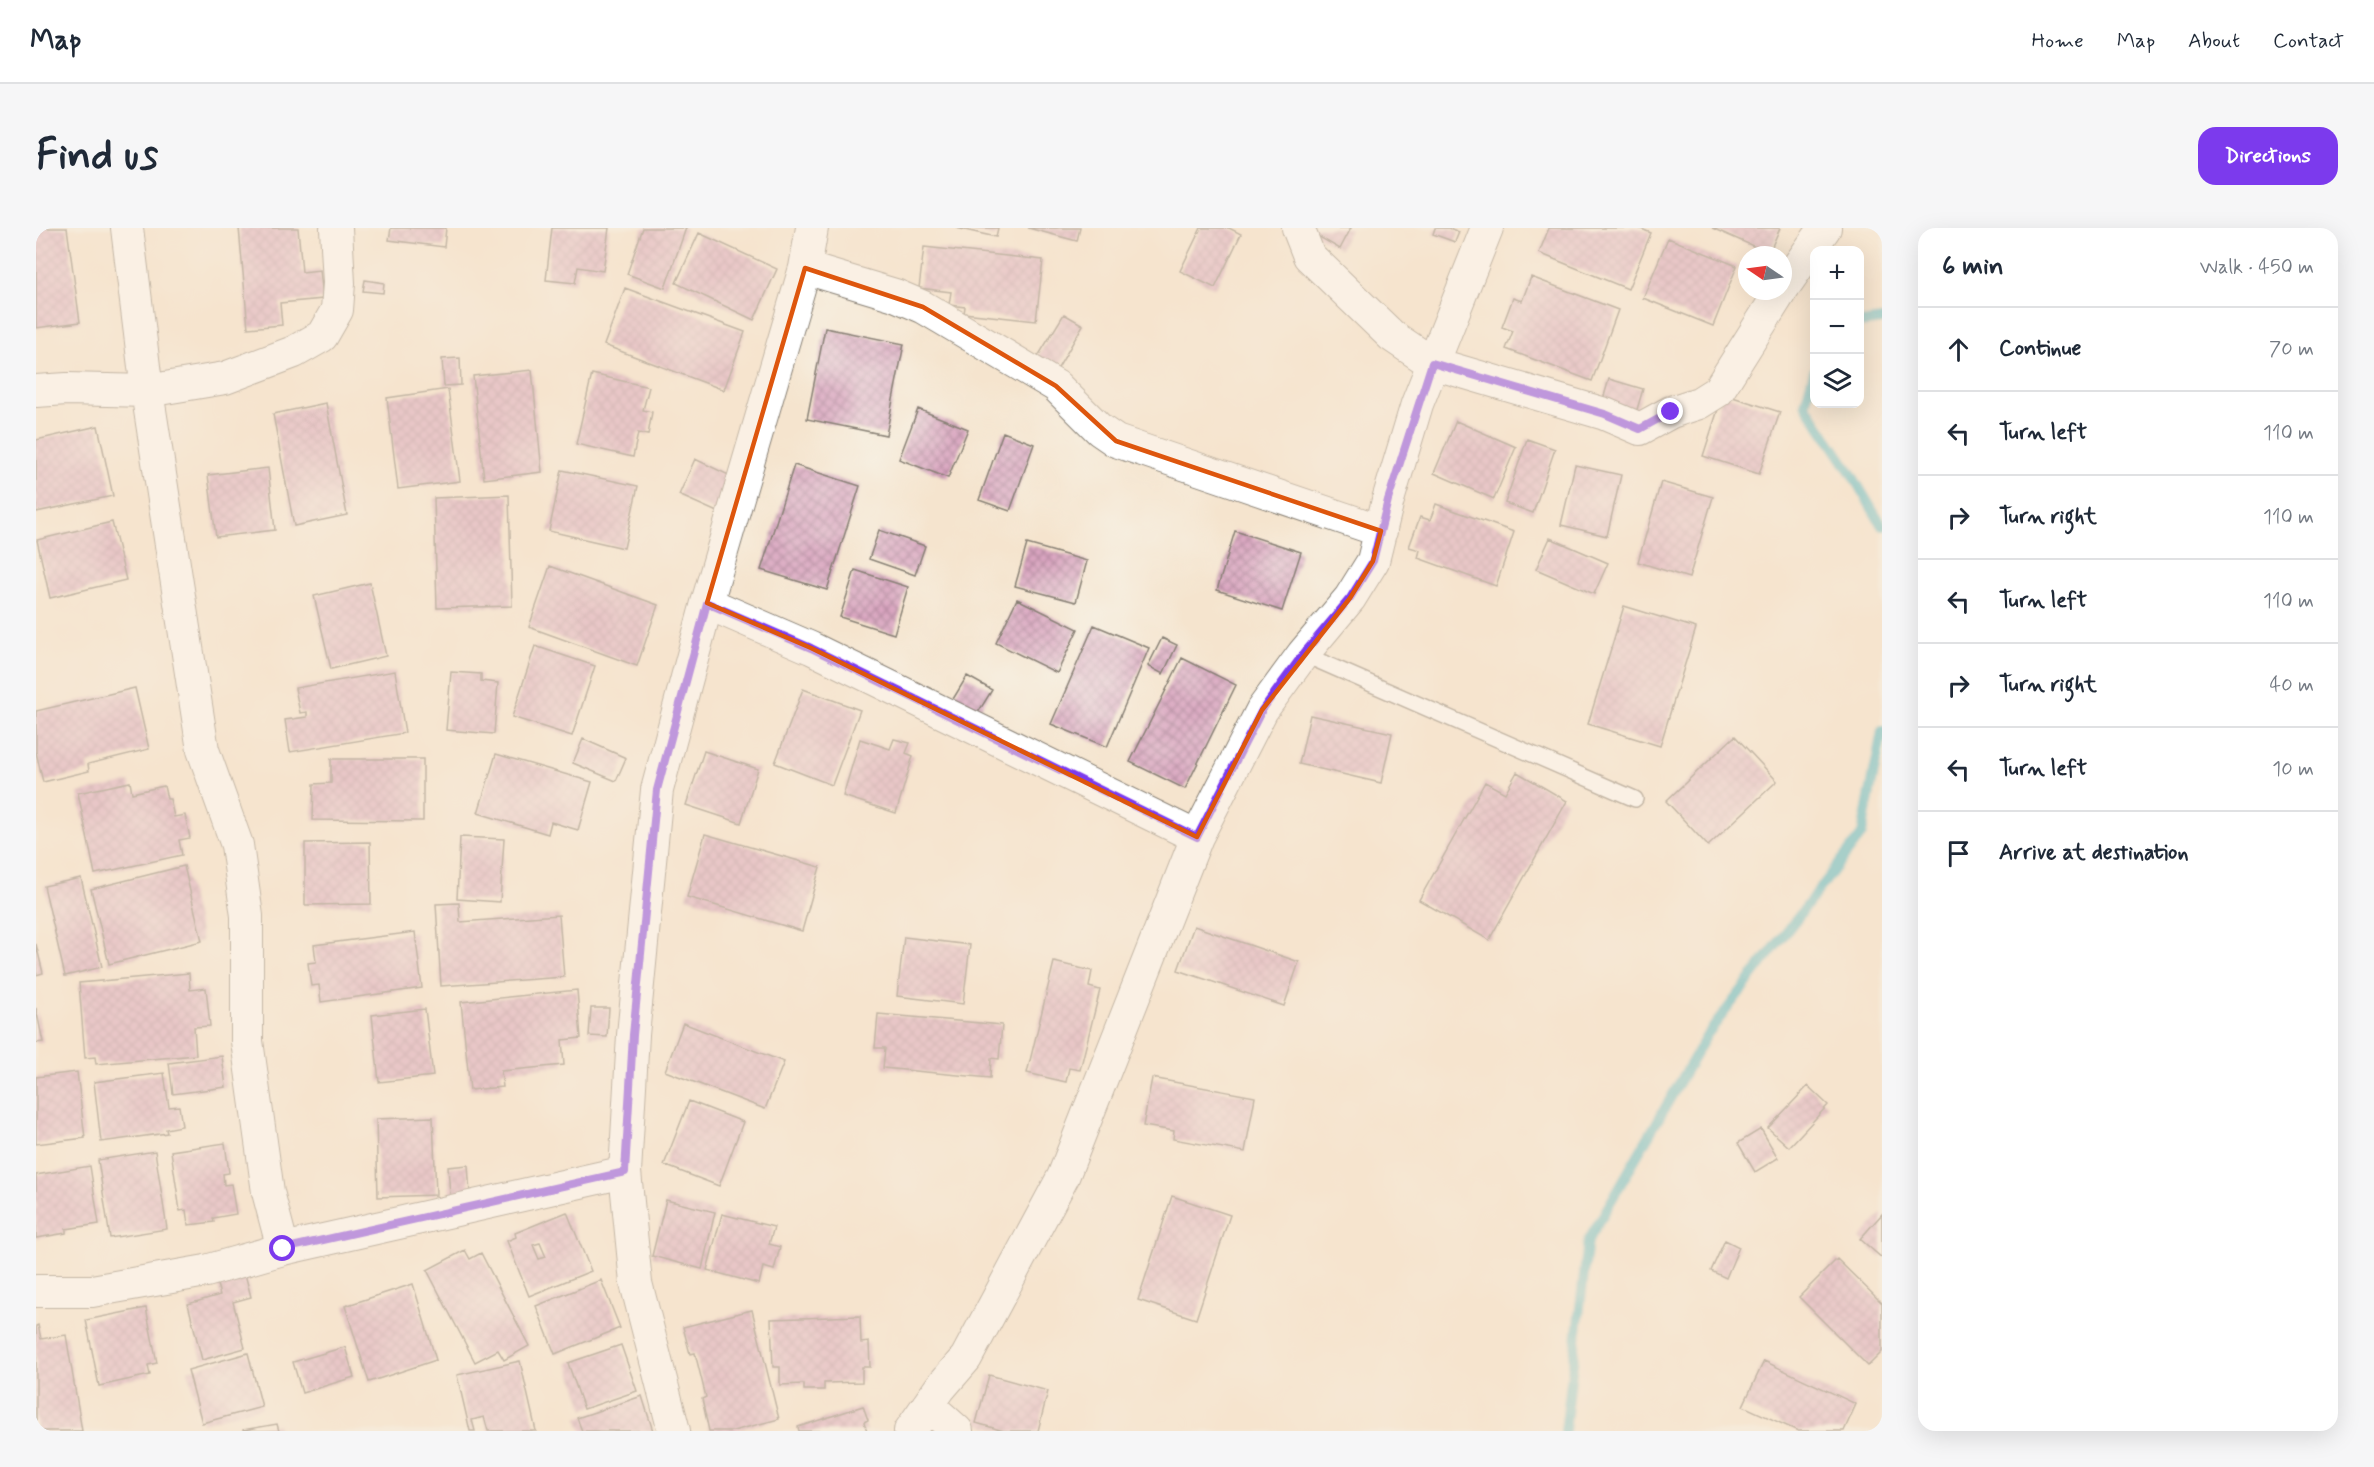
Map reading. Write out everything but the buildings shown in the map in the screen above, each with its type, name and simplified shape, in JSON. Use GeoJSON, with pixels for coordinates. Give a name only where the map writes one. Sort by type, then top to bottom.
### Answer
{"type":"FeatureCollection","features":[{"type":"Feature","properties":{"kind":"street"},"geometry":{"type":"LineString","coordinates":[[127,228],[147,391],[203,750],[237,845],[247,916],[247,1041],[268,1192],[283,1249]]}},
{"type":"Feature","properties":{"kind":"street"},"geometry":{"type":"LineString","coordinates":[[36,391],[67,389],[147,391],[225,378],[294,352],[322,336],[337,310],[339,283],[336,228]]}},
{"type":"Feature","properties":{"kind":"street"},"geometry":{"type":"LineString","coordinates":[[674,1431],[636,1283],[625,1172],[633,1035],[657,790],[707,603],[805,268],[812,228]]}},
{"type":"Feature","properties":{"kind":"street"},"geometry":{"type":"LineString","coordinates":[[1298,228],[1309,256],[1392,336],[1432,363],[1605,414],[1640,429],[1671,412],[1699,403],[1718,391],[1776,300]]}},
{"type":"Feature","properties":{"kind":"street"},"geometry":{"type":"LineString","coordinates":[[910,1431],[966,1358],[1063,1177],[1197,837],[1262,710],[1303,654],[1356,589],[1373,561],[1417,404],[1487,228]]}},
{"type":"Feature","properties":{"kind":"street"},"geometry":{"type":"LineString","coordinates":[[1792,276],[1825,228]]}},
{"type":"Feature","properties":{"kind":"street"},"geometry":{"type":"LineString","coordinates":[[805,268],[895,295],[923,308],[1056,386],[1100,430],[1116,441],[1381,531]]}},
{"type":"Feature","properties":{"kind":"street"},"geometry":{"type":"LineString","coordinates":[[707,603],[811,648],[1197,837]]}},
{"type":"Feature","properties":{"kind":"street"},"geometry":{"type":"LineString","coordinates":[[36,1291],[104,1289],[206,1271],[283,1249],[625,1172]]}},
{"type":"Feature","properties":{"kind":"street"},"geometry":{"type":"LineString","coordinates":[[928,1405],[957,1431]]}},
{"type":"Feature","properties":{"kind":"lane"},"geometry":{"type":"LineString","coordinates":[[1303,654],[1635,799]]}},
{"type":"Feature","properties":{"kind":"highlighted area"},"geometry":{"type":"Polygon","coordinates":[[[805,268],[923,307],[1056,386],[1116,441],[1381,531],[1373,561],[1350,598],[1262,710],[1197,837],[811,648],[707,603],[805,268]]]}},
{"type":"Feature","properties":{"kind":"waterway"},"geometry":{"type":"LineString","coordinates":[[1864,322],[1882,320]]}},
{"type":"Feature","properties":{"kind":"waterway"},"geometry":{"type":"LineString","coordinates":[[1810,386],[1805,404],[1851,473],[1882,526]]}},
{"type":"Feature","properties":{"kind":"waterway"},"geometry":{"type":"LineString","coordinates":[[1565,1431],[1588,1241],[1707,1035],[1862,834],[1882,731]]}},
{"type":"Feature","properties":{"kind":"route"},"geometry":{"type":"LineString","coordinates":[[283,1249],[625,1172],[633,1035],[657,790],[707,603],[811,648],[1197,837],[1262,710],[1303,654],[1350,598],[1373,561],[1388,500],[1432,363],[1605,414],[1640,429],[1671,412]]}}]}
